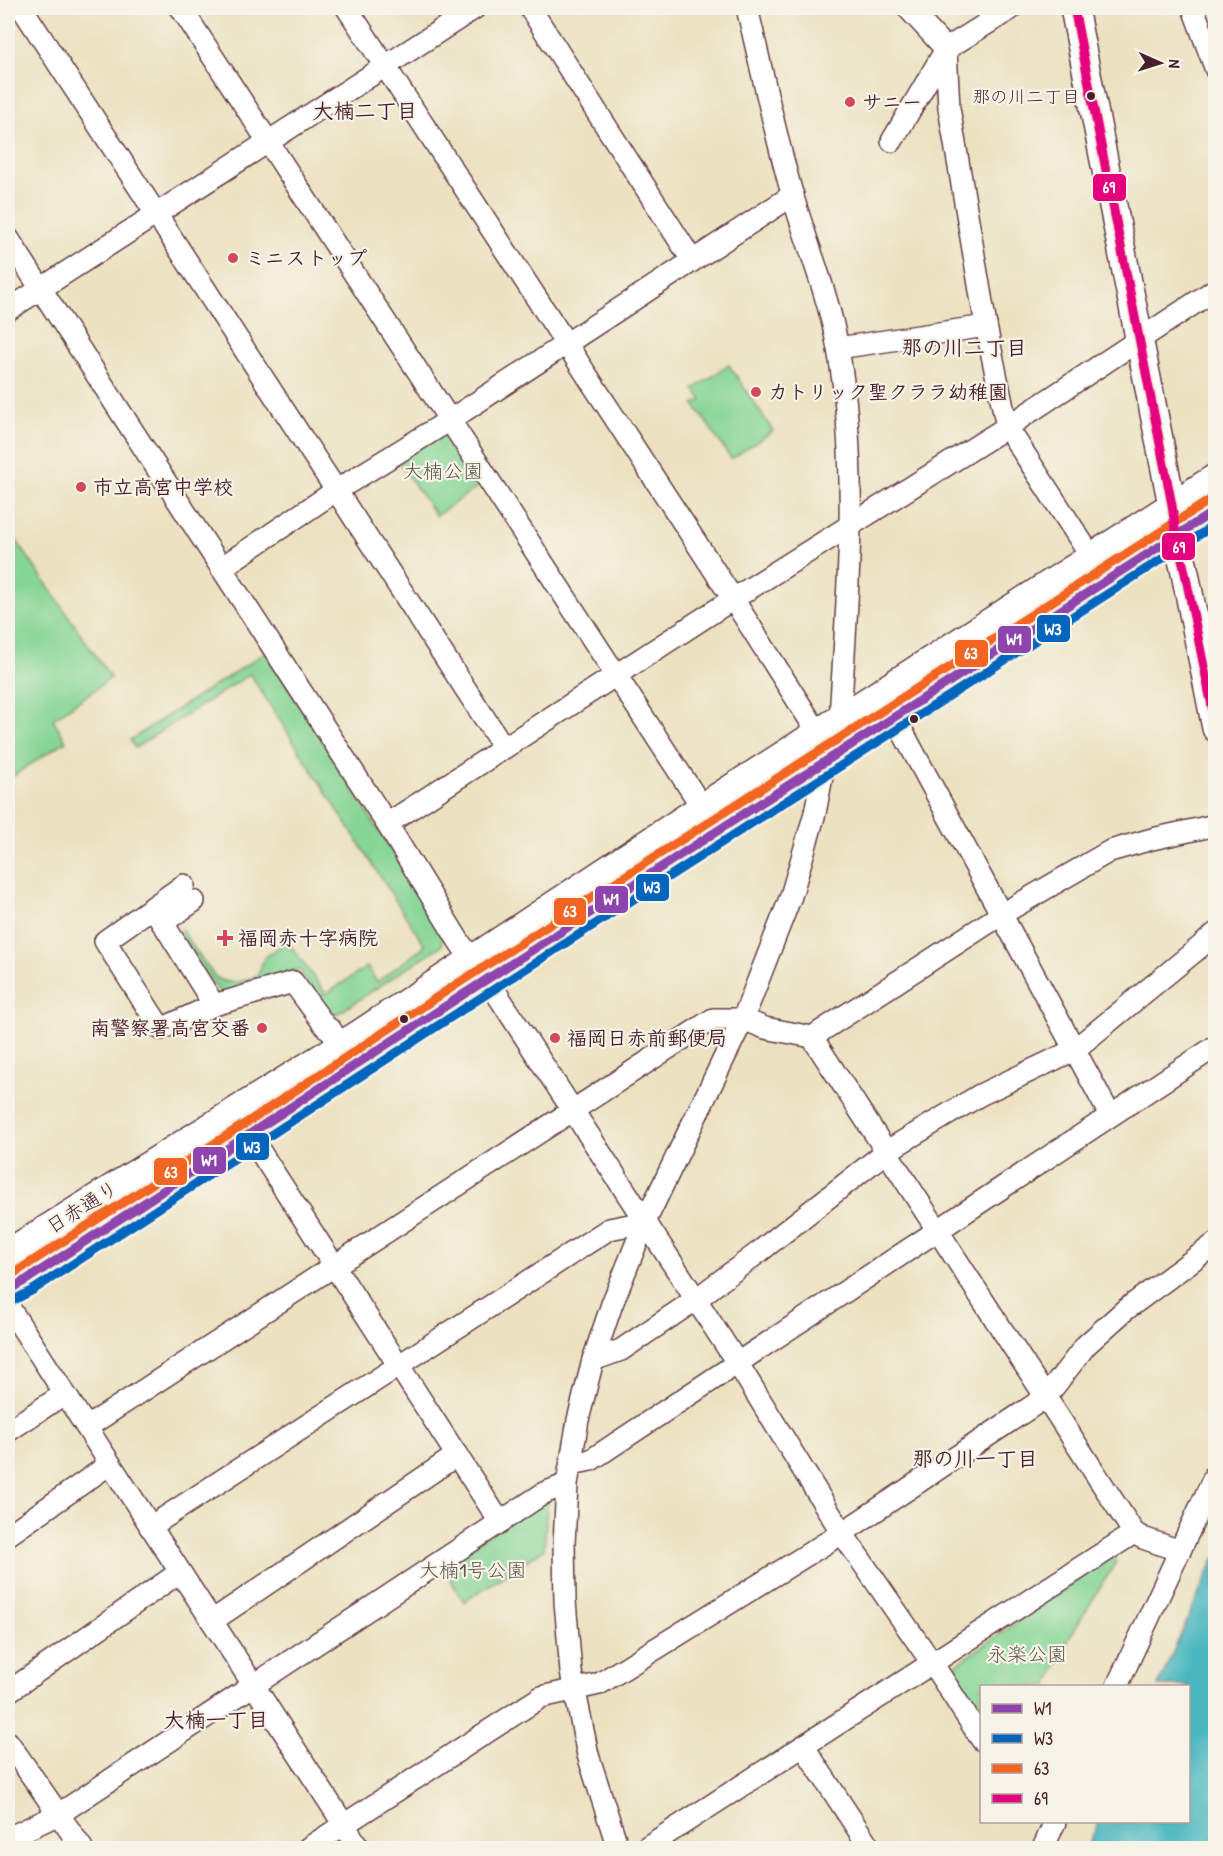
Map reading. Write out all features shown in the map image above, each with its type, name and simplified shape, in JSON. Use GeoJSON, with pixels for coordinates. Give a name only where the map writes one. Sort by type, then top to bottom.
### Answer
{"type":"FeatureCollection","features":[{"type":"Feature","properties":{"kind":"main road"},"geometry":{"type":"LineString","coordinates":[[1074,8],[1215,728]]}},
{"type":"Feature","properties":{"kind":"main road","name":"日赤通り"},"geometry":{"type":"LineString","coordinates":[[479,970],[702,807],[1215,477]]}},
{"type":"Feature","properties":{"kind":"main road","name":"日赤通り"},"geometry":{"type":"LineString","coordinates":[[8,1290],[250,1135],[346,1057],[479,970],[825,761],[1215,510]]}},
{"type":"Feature","properties":{"kind":"main road","name":"日赤通り"},"geometry":{"type":"LineString","coordinates":[[8,1253],[234,1112],[346,1057]]}},
{"type":"Feature","properties":{"kind":"street"},"geometry":{"type":"LineString","coordinates":[[22,8],[504,748]]}},
{"type":"Feature","properties":{"kind":"street"},"geometry":{"type":"LineString","coordinates":[[181,8],[702,807]]}},
{"type":"Feature","properties":{"kind":"street"},"geometry":{"type":"LineString","coordinates":[[347,8],[733,599],[829,726]]}},
{"type":"Feature","properties":{"kind":"street"},"geometry":{"type":"LineString","coordinates":[[8,310],[475,8]]}},
{"type":"Feature","properties":{"kind":"street"},"geometry":{"type":"LineString","coordinates":[[530,8],[692,260]]}},
{"type":"Feature","properties":{"kind":"street"},"geometry":{"type":"LineString","coordinates":[[747,8],[793,195],[822,287],[838,348],[850,444],[851,524],[829,726]]}},
{"type":"Feature","properties":{"kind":"street"},"geometry":{"type":"LineString","coordinates":[[908,8],[946,49],[949,108],[986,326],[1007,427],[1092,558]]}},
{"type":"Feature","properties":{"kind":"street"},"geometry":{"type":"LineString","coordinates":[[892,141],[946,49],[1012,8]]}},
{"type":"Feature","properties":{"kind":"street"},"geometry":{"type":"LineString","coordinates":[[1193,8],[1215,70]]}},
{"type":"Feature","properties":{"kind":"street"},"geometry":{"type":"LineString","coordinates":[[221,568],[337,490],[450,420],[793,195]]}},
{"type":"Feature","properties":{"kind":"street"},"geometry":{"type":"LineString","coordinates":[[8,238],[479,970],[738,1364],[842,1533],[932,1662],[980,1738]]}},
{"type":"Feature","properties":{"kind":"street"},"geometry":{"type":"LineString","coordinates":[[387,824],[733,599],[1007,427],[1215,289]]}},
{"type":"Feature","properties":{"kind":"street"},"geometry":{"type":"LineString","coordinates":[[838,348],[986,326]]}},
{"type":"Feature","properties":{"kind":"street"},"geometry":{"type":"LineString","coordinates":[[894,716],[1110,1115]]}},
{"type":"Feature","properties":{"kind":"street"},"geometry":{"type":"LineString","coordinates":[[618,1848],[588,1755],[574,1691],[565,1601],[564,1544],[569,1474],[578,1420],[593,1360],[612,1304],[645,1222],[743,1019],[791,896],[815,813],[825,761]]}},
{"type":"Feature","properties":{"kind":"street"},"geometry":{"type":"LineString","coordinates":[[87,1427],[713,1019],[743,1019],[765,1028],[812,1037],[1002,914],[1110,850],[1215,825]]}},
{"type":"Feature","properties":{"kind":"street"},"geometry":{"type":"LineString","coordinates":[[189,893],[157,915],[105,941],[161,1029],[214,1005],[293,982],[326,1027],[331,1030],[346,1057]]}},
{"type":"Feature","properties":{"kind":"street"},"geometry":{"type":"LineString","coordinates":[[157,915],[214,1005]]}},
{"type":"Feature","properties":{"kind":"street"},"geometry":{"type":"LineString","coordinates":[[593,1360],[621,1350],[695,1300],[887,1151],[980,1095],[1074,1050],[1215,933]]}},
{"type":"Feature","properties":{"kind":"street"},"geometry":{"type":"LineString","coordinates":[[812,1037],[1134,1533],[1180,1551]]}},
{"type":"Feature","properties":{"kind":"street"},"geometry":{"type":"LineString","coordinates":[[8,1838],[59,1814],[1215,1046]]}},
{"type":"Feature","properties":{"kind":"street"},"geometry":{"type":"LineString","coordinates":[[234,1112],[500,1522]]}},
{"type":"Feature","properties":{"kind":"street"},"geometry":{"type":"LineString","coordinates":[[150,1527],[609,1229],[645,1222]]}},
{"type":"Feature","properties":{"kind":"street"},"geometry":{"type":"LineString","coordinates":[[308,1848],[541,1697],[599,1684],[842,1533],[1046,1397],[1086,1345],[1117,1317],[1215,1244]]}},
{"type":"Feature","properties":{"kind":"street"},"geometry":{"type":"LineString","coordinates":[[8,1306],[359,1848]]}},
{"type":"Feature","properties":{"kind":"street"},"geometry":{"type":"LineString","coordinates":[[8,1431],[64,1394]]}},
{"type":"Feature","properties":{"kind":"street"},"geometry":{"type":"LineString","coordinates":[[212,1621],[457,1455]]}},
{"type":"Feature","properties":{"kind":"street"},"geometry":{"type":"LineString","coordinates":[[8,1535],[110,1464]]}},
{"type":"Feature","properties":{"kind":"street"},"geometry":{"type":"LineString","coordinates":[[1117,1685],[1215,1473]]}},
{"type":"Feature","properties":{"kind":"street"},"geometry":{"type":"LineString","coordinates":[[645,1848],[1134,1533]]}},
{"type":"Feature","properties":{"kind":"street"},"geometry":{"type":"LineString","coordinates":[[8,1692],[180,1572]]}},
{"type":"Feature","properties":{"kind":"street"},"geometry":{"type":"LineString","coordinates":[[8,1742],[82,1848]]}},
{"type":"Feature","properties":{"kind":"street"},"geometry":{"type":"LineString","coordinates":[[804,1747],[870,1848]]}},
{"type":"Feature","properties":{"kind":"street"},"geometry":{"type":"LineString","coordinates":[[1035,1823],[1044,1845]]}},
{"type":"Feature","properties":{"kind":"street"},"geometry":{"type":"LineString","coordinates":[[1044,1845],[1054,1823]]}},
{"type":"Feature","properties":{"kind":"green space"},"geometry":{"type":"Polygon","coordinates":[[[729,365],[773,431],[731,459],[694,404],[702,400],[694,389],[729,365]]]}},
{"type":"Feature","properties":{"kind":"green space","name":"大楠公園"},"geometry":{"type":"Polygon","coordinates":[[[450,422],[486,481],[436,516],[396,458],[450,422]]]}},
{"type":"Feature","properties":{"kind":"green space"},"geometry":{"type":"Polygon","coordinates":[[[8,528],[111,678],[53,719],[66,741],[8,779],[8,528]]]}},
{"type":"Feature","properties":{"kind":"green space"},"geometry":{"type":"Polygon","coordinates":[[[266,652],[443,932],[442,945],[337,1014],[323,1005],[299,969],[221,994],[182,941],[181,929],[214,975],[227,982],[233,982],[258,975],[264,958],[287,941],[326,994],[367,967],[377,982],[425,946],[250,674],[135,748],[130,740],[266,652]]]}},
{"type":"Feature","properties":{"kind":"green space","name":"大楠1号公園"},"geometry":{"type":"Polygon","coordinates":[[[548,1495],[544,1549],[464,1602],[442,1566],[548,1495]]]}},
{"type":"Feature","properties":{"kind":"green space","name":"永楽公園"},"geometry":{"type":"Polygon","coordinates":[[[1111,1556],[1116,1562],[1069,1638],[1048,1685],[980,1685],[980,1718],[949,1670],[1111,1556]]]}},
{"type":"Feature","properties":{"kind":"water"},"geometry":{"type":"Polygon","coordinates":[[[1215,1557],[1215,1848],[1087,1848],[1099,1823],[1190,1823],[1190,1685],[1158,1685],[1215,1557]]]}},
{"type":"Feature","properties":{"kind":"transit line","name":"69"},"geometry":{"type":"LineString","coordinates":[[1074,8],[1172,505],[1176,536],[1216,726]]}},
{"type":"Feature","properties":{"kind":"transit line","name":"63"},"geometry":{"type":"LineString","coordinates":[[8,1277],[454,986],[1210,500]]}},
{"type":"Feature","properties":{"kind":"transit line","name":"W1"},"geometry":{"type":"LineString","coordinates":[[8,1290],[1216,510]]}},
{"type":"Feature","properties":{"kind":"transit line","name":"W3"},"geometry":{"type":"LineString","coordinates":[[14,1300],[33,1290],[468,1006],[1216,524]]}},
{"type":"Feature","properties":{"kind":"place","name":"那の川二丁目"},"geometry":{"type":"Point","coordinates":[1091,96]}},
{"type":"Feature","properties":{"kind":"place","name":"サニー"},"geometry":{"type":"Point","coordinates":[850,102]}},
{"type":"Feature","properties":{"kind":"place","name":"ミニストップ"},"geometry":{"type":"Point","coordinates":[233,258]}},
{"type":"Feature","properties":{"kind":"place","name":"カトリック聖クララ幼稚園"},"geometry":{"type":"Point","coordinates":[756,392]}},
{"type":"Feature","properties":{"kind":"place","name":"市立高宮中学校"},"geometry":{"type":"Point","coordinates":[81,487]}},
{"type":"Feature","properties":{"kind":"place","name":"福岡赤十字病院"},"geometry":{"type":"Point","coordinates":[225,938]}},
{"type":"Feature","properties":{"kind":"place","name":"南警察署高宮交番"},"geometry":{"type":"Point","coordinates":[262,1028]}},
{"type":"Feature","properties":{"kind":"place","name":"福岡日赤前郵便局"},"geometry":{"type":"Point","coordinates":[555,1038]}},
{"type":"Feature","properties":{"kind":"district","name":"大楠二丁目"},"geometry":{"type":"Point","coordinates":[365,111]}},
{"type":"Feature","properties":{"kind":"district","name":"那の川二丁目"},"geometry":{"type":"Point","coordinates":[964,348]}},
{"type":"Feature","properties":{"kind":"district","name":"那の川一丁目"},"geometry":{"type":"Point","coordinates":[975,1459]}},
{"type":"Feature","properties":{"kind":"district","name":"大楠一丁目"},"geometry":{"type":"Point","coordinates":[216,1720]}}]}
